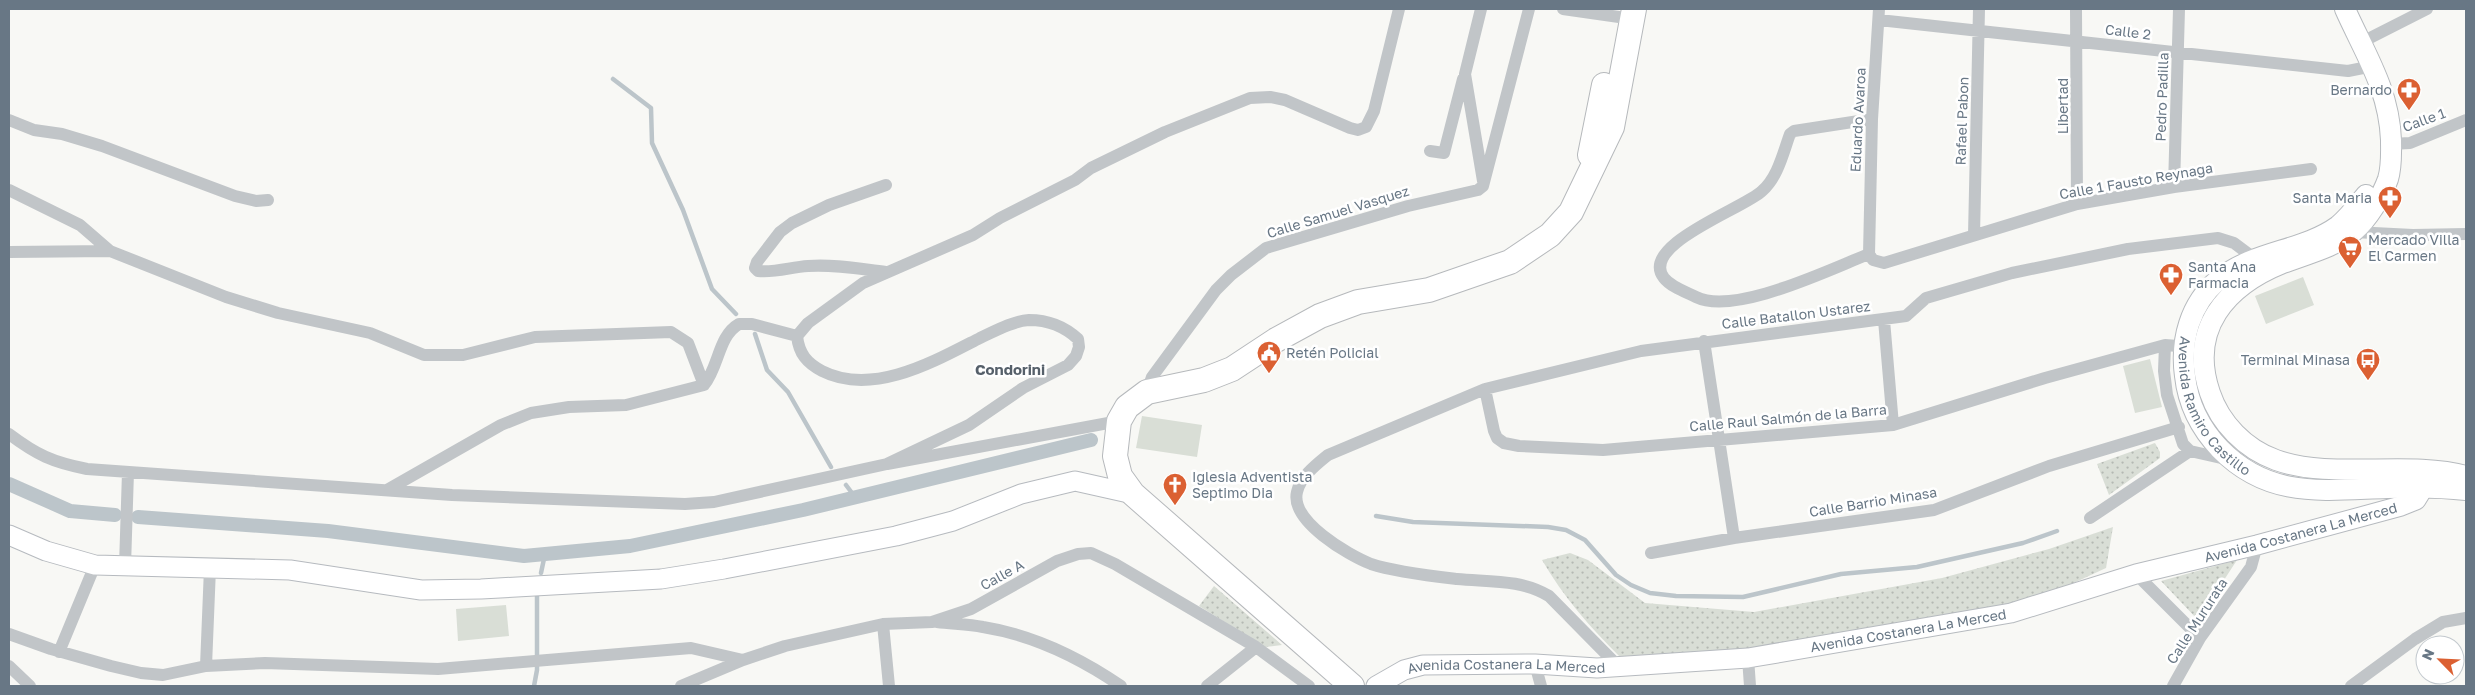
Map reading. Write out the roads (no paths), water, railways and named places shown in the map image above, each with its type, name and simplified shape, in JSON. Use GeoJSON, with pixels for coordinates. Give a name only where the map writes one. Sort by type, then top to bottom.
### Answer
{"type":"FeatureCollection","features":[{"type":"Feature","properties":{"kind":"highway"},"geometry":{"type":"LineString","coordinates":[[1352,686],[1133,494],[1120,476],[1115,456],[1119,425],[1127,407],[1147,392],[1204,380],[1232,368],[1276,340],[1335,310],[1358,302],[1428,290],[1510,262],[1550,235],[1571,212],[1612,127],[1626,13]]}},
{"type":"Feature","properties":{"kind":"main road","name":"Avenida Ramiro Castillo"},"geometry":{"type":"LineString","coordinates":[[2258,265],[2332,244],[2354,232],[2380,196],[2387,180],[2391,166],[2391,144],[2390,119],[2386,96],[2345,9]]}},
{"type":"Feature","properties":{"kind":"main road","name":"Avenida Ramiro Castillo"},"geometry":{"type":"LineString","coordinates":[[2391,144],[2366,194],[2353,212],[2337,226],[2258,265],[2228,285],[2202,298],[2174,346],[2184,375],[2188,395],[2195,412],[2215,444],[2232,460],[2267,482],[2293,489],[2318,491],[2424,487],[2466,490]]}},
{"type":"Feature","properties":{"kind":"main road","name":"Avenida Ramiro Castillo"},"geometry":{"type":"LineString","coordinates":[[2228,285],[2208,328],[2203,349],[2205,378],[2217,409],[2232,432],[2252,448],[2278,461],[2304,466],[2411,470],[2466,476]]}},
{"type":"Feature","properties":{"kind":"main road"},"geometry":{"type":"LineString","coordinates":[[2387,488],[2403,479],[2411,470]]}},
{"type":"Feature","properties":{"kind":"street"},"geometry":{"type":"LineString","coordinates":[[887,464],[969,425],[1023,388],[1068,365],[1076,356],[1079,347],[1078,339],[1053,324],[1029,320],[988,334],[922,366],[890,376],[857,380],[836,377],[804,359],[798,348],[797,336],[808,324],[849,292],[886,272],[972,234],[1074,180],[1091,168],[1165,132],[1250,98],[1270,97],[1285,100],[1350,128],[1358,130],[1366,127],[1374,110],[1398,9]]}},
{"type":"Feature","properties":{"kind":"street"},"geometry":{"type":"LineString","coordinates":[[1430,151],[1444,153],[1481,9]]}},
{"type":"Feature","properties":{"kind":"street"},"geometry":{"type":"LineString","coordinates":[[1483,186],[1528,9]]}},
{"type":"Feature","properties":{"kind":"street"},"geometry":{"type":"LineString","coordinates":[[1562,9],[1626,13]]}},
{"type":"Feature","properties":{"kind":"street","name":"Rafael Pabon"},"geometry":{"type":"LineString","coordinates":[[1974,235],[1979,9]]}},
{"type":"Feature","properties":{"kind":"street","name":"Libertad"},"geometry":{"type":"LineString","coordinates":[[2076,9],[2078,41],[2077,204]]}},
{"type":"Feature","properties":{"kind":"street","name":"Pedro Padilla"},"geometry":{"type":"LineString","coordinates":[[2174,187],[2179,9]]}},
{"type":"Feature","properties":{"kind":"street"},"geometry":{"type":"LineString","coordinates":[[2360,43],[2427,9]]}},
{"type":"Feature","properties":{"kind":"street","name":"Calle 2"},"geometry":{"type":"LineString","coordinates":[[1879,15],[1980,31],[2179,54],[2348,71],[2373,66]]}},
{"type":"Feature","properties":{"kind":"street","name":"Eduardo Avaroa"},"geometry":{"type":"LineString","coordinates":[[1869,254],[1872,119],[1879,15]]}},
{"type":"Feature","properties":{"kind":"street"},"geometry":{"type":"LineString","coordinates":[[1465,74],[1483,186]]}},
{"type":"Feature","properties":{"kind":"street"},"geometry":{"type":"LineString","coordinates":[[1869,254],[1765,294],[1729,301],[1701,300],[1668,283],[1659,270],[1660,260],[1677,241],[1761,192],[1777,170],[1790,134],[1794,131],[1872,119]]}},
{"type":"Feature","properties":{"kind":"street"},"geometry":{"type":"LineString","coordinates":[[9,120],[34,130],[62,134],[102,146],[235,196],[256,201],[268,200]]}},
{"type":"Feature","properties":{"kind":"street","name":"Calle 1"},"geometry":{"type":"LineString","coordinates":[[2391,144],[2410,143],[2466,120]]}},
{"type":"Feature","properties":{"kind":"street","name":"Calle 1 Fausto Reynaga"},"geometry":{"type":"LineString","coordinates":[[1869,254],[1874,260],[1884,263],[2077,204],[2174,187],[2311,169]]}},
{"type":"Feature","properties":{"kind":"street"},"geometry":{"type":"LineString","coordinates":[[886,185],[829,205],[792,223],[780,232],[757,262],[755,268],[758,271],[766,272],[828,266],[886,272]]}},
{"type":"Feature","properties":{"kind":"street","name":"Calle Samuel Vasquez"},"geometry":{"type":"LineString","coordinates":[[1147,392],[1152,377],[1216,290],[1231,275],[1266,248],[1408,206],[1478,190],[1483,186]]}},
{"type":"Feature","properties":{"kind":"street"},"geometry":{"type":"LineString","coordinates":[[9,190],[80,225],[110,251],[226,297],[278,313],[370,334],[424,355],[463,355],[535,337],[671,332],[688,343],[704,385]]}},
{"type":"Feature","properties":{"kind":"street"},"geometry":{"type":"LineString","coordinates":[[2354,232],[2413,236],[2466,234]]}},
{"type":"Feature","properties":{"kind":"street","name":"Calle Batallon Ustarez"},"geometry":{"type":"LineString","coordinates":[[1618,666],[1549,596],[1537,589],[1522,584],[1457,579],[1371,564],[1314,528],[1300,511],[1296,498],[1297,489],[1315,465],[1339,449],[1485,389],[1641,351],[1704,341],[1906,316],[1926,298],[2012,273],[2128,249],[2218,238],[2234,243],[2258,265]]}},
{"type":"Feature","properties":{"kind":"street"},"geometry":{"type":"LineString","coordinates":[[9,252],[110,251]]}},
{"type":"Feature","properties":{"kind":"street"},"geometry":{"type":"LineString","coordinates":[[1884,320],[1893,424]]}},
{"type":"Feature","properties":{"kind":"street"},"geometry":{"type":"LineString","coordinates":[[387,490],[501,425],[531,413],[569,407],[626,405],[704,385],[712,375],[727,336],[739,324],[752,324],[797,336]]}},
{"type":"Feature","properties":{"kind":"street"},"geometry":{"type":"LineString","coordinates":[[1704,341],[1734,538]]}},
{"type":"Feature","properties":{"kind":"street"},"geometry":{"type":"LineString","coordinates":[[2203,349],[2174,346],[2164,372],[2167,395],[2179,427],[2182,444],[2190,451],[2232,460]]}},
{"type":"Feature","properties":{"kind":"street","name":"Calle Raul Salmón de la Barra"},"geometry":{"type":"LineString","coordinates":[[1485,389],[1494,431],[1497,438],[1504,443],[1519,446],[1603,450],[1893,424],[2045,378],[2174,346]]}},
{"type":"Feature","properties":{"kind":"street"},"geometry":{"type":"LineString","coordinates":[[9,434],[38,455],[57,463],[87,469],[452,495],[685,504],[714,502],[887,464],[1119,425]]}},
{"type":"Feature","properties":{"kind":"street","name":"Calle Barrio Minasa"},"geometry":{"type":"LineString","coordinates":[[1651,553],[1734,538],[1934,510],[2049,466],[2179,427]]}},
{"type":"Feature","properties":{"kind":"street"},"geometry":{"type":"LineString","coordinates":[[2090,518],[2190,451]]}},
{"type":"Feature","properties":{"kind":"street"},"geometry":{"type":"LineString","coordinates":[[125,566],[128,472]]}},
{"type":"Feature","properties":{"kind":"street"},"geometry":{"type":"LineString","coordinates":[[9,535],[64,557],[95,565],[290,570],[421,590],[555,586],[626,582],[715,570],[896,536],[953,521],[1021,494],[1075,481],[1133,494]]}},
{"type":"Feature","properties":{"kind":"street","name":"Avenida Costanera La Merced"},"geometry":{"type":"LineString","coordinates":[[1376,686],[1404,670],[1423,664],[1535,664],[1597,668],[1748,658],[2011,613],[2136,574],[2257,546],[2401,506],[2416,500],[2424,487]]}},
{"type":"Feature","properties":{"kind":"street","name":"Calle Mururata"},"geometry":{"type":"LineString","coordinates":[[2173,686],[2200,638],[2251,567],[2257,546]]}},
{"type":"Feature","properties":{"kind":"street","name":"Calle A"},"geometry":{"type":"LineString","coordinates":[[681,686],[743,660],[785,646],[883,624],[932,622],[971,608],[1057,560],[1078,554],[1091,553],[1115,564],[1256,647],[1309,686]]}},
{"type":"Feature","properties":{"kind":"street"},"geometry":{"type":"LineString","coordinates":[[59,652],[95,565]]}},
{"type":"Feature","properties":{"kind":"street"},"geometry":{"type":"LineString","coordinates":[[206,666],[210,568]]}},
{"type":"Feature","properties":{"kind":"street"},"geometry":{"type":"LineString","coordinates":[[2136,574],[2200,638]]}},
{"type":"Feature","properties":{"kind":"street"},"geometry":{"type":"LineString","coordinates":[[2351,686],[2415,639],[2443,622],[2466,618]]}},
{"type":"Feature","properties":{"kind":"street"},"geometry":{"type":"LineString","coordinates":[[932,622],[983,626],[1035,642],[1068,654],[1121,686]]}},
{"type":"Feature","properties":{"kind":"street"},"geometry":{"type":"LineString","coordinates":[[883,624],[890,686]]}},
{"type":"Feature","properties":{"kind":"street"},"geometry":{"type":"LineString","coordinates":[[9,634],[59,652],[140,673],[162,675],[206,666],[300,662],[438,669],[691,648],[743,660]]}},
{"type":"Feature","properties":{"kind":"street"},"geometry":{"type":"LineString","coordinates":[[1207,686],[1256,647]]}},
{"type":"Feature","properties":{"kind":"street"},"geometry":{"type":"LineString","coordinates":[[1748,658],[1750,686]]}},
{"type":"Feature","properties":{"kind":"street"},"geometry":{"type":"LineString","coordinates":[[1535,664],[1541,686]]}},
{"type":"Feature","properties":{"kind":"street"},"geometry":{"type":"LineString","coordinates":[[9,666],[30,686]]}},
{"type":"Feature","properties":{"kind":"waterway"},"geometry":{"type":"LineString","coordinates":[[613,79],[651,108],[652,143],[683,210],[712,289],[736,314]]}},
{"type":"Feature","properties":{"kind":"waterway"},"geometry":{"type":"LineString","coordinates":[[755,334],[767,370],[788,392],[831,467]]}},
{"type":"Feature","properties":{"kind":"waterway"},"geometry":{"type":"LineString","coordinates":[[138,517],[328,531],[524,556],[630,546],[803,510],[1091,440]]}},
{"type":"Feature","properties":{"kind":"waterway"},"geometry":{"type":"LineString","coordinates":[[9,484],[70,511],[115,515]]}},
{"type":"Feature","properties":{"kind":"waterway"},"geometry":{"type":"LineString","coordinates":[[846,485],[855,497]]}},
{"type":"Feature","properties":{"kind":"waterway"},"geometry":{"type":"LineString","coordinates":[[1376,516],[1413,522],[1548,527],[1566,530],[1585,540],[1616,575],[1631,585],[1650,593],[1676,596],[1743,597],[1841,574],[1917,567],[2023,543],[2057,531]]}},
{"type":"Feature","properties":{"kind":"waterway"},"geometry":{"type":"LineString","coordinates":[[541,573],[545,554]]}},
{"type":"Feature","properties":{"kind":"waterway"},"geometry":{"type":"LineString","coordinates":[[534,686],[537,670],[537,594]]}},
{"type":"Feature","properties":{"kind":"place","name":"Bernardo"},"geometry":{"type":"Point","coordinates":[2409,111]}},
{"type":"Feature","properties":{"kind":"place","name":"Santa Maria"},"geometry":{"type":"Point","coordinates":[2390,219]}},
{"type":"Feature","properties":{"kind":"place","name":"Mercado Villa El Carmen"},"geometry":{"type":"Point","coordinates":[2350,269]}},
{"type":"Feature","properties":{"kind":"place","name":"Santa Ana Farmacia"},"geometry":{"type":"Point","coordinates":[2171,296]}},
{"type":"Feature","properties":{"kind":"place","name":"Retén Policial"},"geometry":{"type":"Point","coordinates":[1269,374]}},
{"type":"Feature","properties":{"kind":"place","name":"Terminal Minasa"},"geometry":{"type":"Point","coordinates":[2368,381]}},
{"type":"Feature","properties":{"kind":"place","name":"Iglesia Adventista Septimo Dia"},"geometry":{"type":"Point","coordinates":[1175,506]}},
{"type":"Feature","properties":{"kind":"district","name":"Condorini"},"geometry":{"type":"Point","coordinates":[1010,370]}}]}
